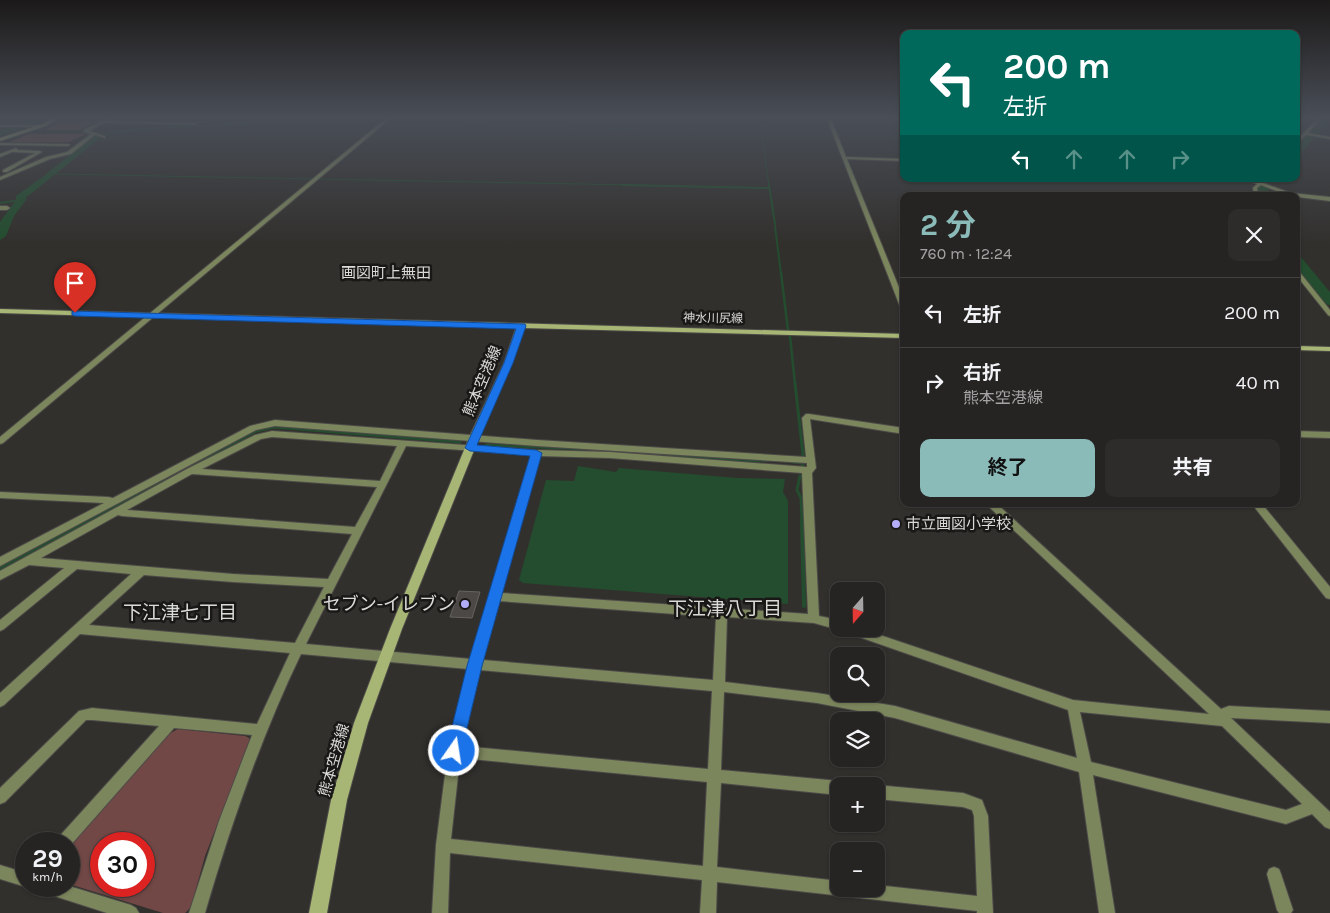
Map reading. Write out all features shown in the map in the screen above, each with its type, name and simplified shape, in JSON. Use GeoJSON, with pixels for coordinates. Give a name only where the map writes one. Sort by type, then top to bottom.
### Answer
{"type":"FeatureCollection","features":[{"type":"Feature","properties":{"kind":"main road","name":"熊本空港線"},"geometry":{"type":"LineString","coordinates":[[0,311],[521,326],[508,363],[472,443],[384,657],[361,723],[339,800],[318,913]]}},
{"type":"Feature","properties":{"kind":"main road","name":"神水川尻線"},"geometry":{"type":"LineString","coordinates":[[521,326],[900,336]]}},
{"type":"Feature","properties":{"kind":"main road"},"geometry":{"type":"LineString","coordinates":[[1300,348],[1330,349]]}},
{"type":"Feature","properties":{"kind":"street"},"geometry":{"type":"LineString","coordinates":[[2,171],[27,159]]}},
{"type":"Feature","properties":{"kind":"street"},"geometry":{"type":"LineString","coordinates":[[0,179],[47,159]]}},
{"type":"Feature","properties":{"kind":"street"},"geometry":{"type":"LineString","coordinates":[[0,441],[339,159]]}},
{"type":"Feature","properties":{"kind":"street"},"geometry":{"type":"LineString","coordinates":[[844,159],[900,299]]}},
{"type":"Feature","properties":{"kind":"street"},"geometry":{"type":"LineString","coordinates":[[862,159],[900,160]]}},
{"type":"Feature","properties":{"kind":"street"},"geometry":{"type":"LineString","coordinates":[[2,171],[19,170]]}},
{"type":"Feature","properties":{"kind":"street"},"geometry":{"type":"LineString","coordinates":[[1259,182],[1285,192]]}},
{"type":"Feature","properties":{"kind":"street"},"geometry":{"type":"LineString","coordinates":[[1300,195],[1330,199]]}},
{"type":"Feature","properties":{"kind":"street"},"geometry":{"type":"LineString","coordinates":[[0,208],[7,208]]}},
{"type":"Feature","properties":{"kind":"street"},"geometry":{"type":"LineString","coordinates":[[1300,275],[1330,314]]}},
{"type":"Feature","properties":{"kind":"street"},"geometry":{"type":"LineString","coordinates":[[807,472],[812,468],[805,418],[808,416],[900,429]]}},
{"type":"Feature","properties":{"kind":"street"},"geometry":{"type":"LineString","coordinates":[[0,576],[27,562],[114,506],[253,428],[275,423],[472,443],[536,453],[594,454],[737,466],[773,466],[807,472]]}},
{"type":"Feature","properties":{"kind":"street"},"geometry":{"type":"LineString","coordinates":[[0,562],[258,437],[272,434],[403,443],[472,443],[812,460]]}},
{"type":"Feature","properties":{"kind":"street"},"geometry":{"type":"LineString","coordinates":[[1300,434],[1330,435]]}},
{"type":"Feature","properties":{"kind":"street"},"geometry":{"type":"LineString","coordinates":[[197,913],[227,819],[260,730],[298,650],[403,443]]}},
{"type":"Feature","properties":{"kind":"street"},"geometry":{"type":"LineString","coordinates":[[440,913],[443,845],[454,751],[475,666],[536,453]]}},
{"type":"Feature","properties":{"kind":"street"},"geometry":{"type":"LineString","coordinates":[[190,471],[383,484]]}},
{"type":"Feature","properties":{"kind":"street"},"geometry":{"type":"LineString","coordinates":[[807,472],[814,619]]}},
{"type":"Feature","properties":{"kind":"street"},"geometry":{"type":"LineString","coordinates":[[0,495],[108,500],[122,513],[358,531]]}},
{"type":"Feature","properties":{"kind":"street"},"geometry":{"type":"LineString","coordinates":[[994,507],[1223,718],[1330,822]]}},
{"type":"Feature","properties":{"kind":"street"},"geometry":{"type":"LineString","coordinates":[[1259,507],[1330,595]]}},
{"type":"Feature","properties":{"kind":"street"},"geometry":{"type":"LineString","coordinates":[[27,562],[76,564],[233,578],[332,583]]}},
{"type":"Feature","properties":{"kind":"street"},"geometry":{"type":"LineString","coordinates":[[0,626],[76,564]]}},
{"type":"Feature","properties":{"kind":"street"},"geometry":{"type":"LineString","coordinates":[[0,701],[142,570]]}},
{"type":"Feature","properties":{"kind":"street"},"geometry":{"type":"LineString","coordinates":[[496,597],[814,619],[830,623]]}},
{"type":"Feature","properties":{"kind":"street"},"geometry":{"type":"LineString","coordinates":[[708,913],[717,686],[722,614]]}},
{"type":"Feature","properties":{"kind":"street"},"geometry":{"type":"LineString","coordinates":[[79,629],[475,666],[717,686],[817,698],[895,712],[1085,767],[1286,817],[1314,807]]}},
{"type":"Feature","properties":{"kind":"street"},"geometry":{"type":"LineString","coordinates":[[875,638],[1073,706],[1223,718],[1229,712],[1330,717]]}},
{"type":"Feature","properties":{"kind":"street"},"geometry":{"type":"LineString","coordinates":[[1073,706],[1085,767],[1107,913]]}},
{"type":"Feature","properties":{"kind":"street"},"geometry":{"type":"LineString","coordinates":[[0,797],[83,715],[92,714],[260,730]]}},
{"type":"Feature","properties":{"kind":"street"},"geometry":{"type":"LineString","coordinates":[[73,832],[171,722]]}},
{"type":"Feature","properties":{"kind":"street"},"geometry":{"type":"LineString","coordinates":[[454,751],[830,787]]}},
{"type":"Feature","properties":{"kind":"street"},"geometry":{"type":"LineString","coordinates":[[885,793],[963,800],[977,805],[981,816],[984,909],[885,895]]}},
{"type":"Feature","properties":{"kind":"street"},"geometry":{"type":"LineString","coordinates":[[443,845],[830,887]]}},
{"type":"Feature","properties":{"kind":"street"},"geometry":{"type":"LineString","coordinates":[[0,872],[15,877]]}},
{"type":"Feature","properties":{"kind":"street"},"geometry":{"type":"LineString","coordinates":[[1274,874],[1285,910]]}},
{"type":"Feature","properties":{"kind":"street"},"geometry":{"type":"LineString","coordinates":[[80,897],[131,913]]}},
{"type":"Feature","properties":{"kind":"shaded area"},"geometry":{"type":"Polygon","coordinates":[[[65,159],[75,159],[28,196],[17,197],[65,159]]]}},
{"type":"Feature","properties":{"kind":"shaded area"},"geometry":{"type":"Polygon","coordinates":[[[578,466],[616,472],[619,468],[737,478],[785,479],[783,492],[788,501],[788,604],[523,583],[519,580],[546,480],[574,481],[578,466]]]}},
{"type":"Feature","properties":{"kind":"shaded area"},"geometry":{"type":"Polygon","coordinates":[[[178,729],[249,738],[249,743],[205,856],[191,907],[185,913],[163,913],[111,897],[155,897],[155,832],[90,832],[90,890],[80,887],[80,834],[167,735],[178,729]]]}},
{"type":"Feature","properties":{"kind":"building","name":"セブン-イレブン"},"geometry":{"type":"Polygon","coordinates":[[[459,591],[480,592],[472,618],[450,617],[459,591]]]}},
{"type":"Feature","properties":{"kind":"waterway"},"geometry":{"type":"LineString","coordinates":[[765,159],[769,186]]}},
{"type":"Feature","properties":{"kind":"waterway"},"geometry":{"type":"LineString","coordinates":[[54,174],[686,186]]}},
{"type":"Feature","properties":{"kind":"waterway"},"geometry":{"type":"LineString","coordinates":[[0,236],[9,215],[21,200],[21,196],[40,182]]}},
{"type":"Feature","properties":{"kind":"waterway"},"geometry":{"type":"LineString","coordinates":[[622,185],[769,188]]}},
{"type":"Feature","properties":{"kind":"waterway"},"geometry":{"type":"LineString","coordinates":[[769,185],[775,224]]}},
{"type":"Feature","properties":{"kind":"waterway"},"geometry":{"type":"LineString","coordinates":[[1263,187],[1264,192]]}},
{"type":"Feature","properties":{"kind":"waterway"},"geometry":{"type":"LineString","coordinates":[[0,203],[21,200]]}},
{"type":"Feature","properties":{"kind":"waterway"},"geometry":{"type":"LineString","coordinates":[[775,226],[781,274]]}},
{"type":"Feature","properties":{"kind":"waterway"},"geometry":{"type":"LineString","coordinates":[[1300,264],[1330,301]]}},
{"type":"Feature","properties":{"kind":"waterway"},"geometry":{"type":"LineString","coordinates":[[781,273],[788,330]]}},
{"type":"Feature","properties":{"kind":"waterway"},"geometry":{"type":"LineString","coordinates":[[790,336],[795,384]]}},
{"type":"Feature","properties":{"kind":"waterway"},"geometry":{"type":"LineString","coordinates":[[795,383],[803,455]]}},
{"type":"Feature","properties":{"kind":"waterway"},"geometry":{"type":"LineString","coordinates":[[86,522],[256,431],[274,427],[460,442]]}},
{"type":"Feature","properties":{"kind":"waterway"},"geometry":{"type":"LineString","coordinates":[[486,445],[588,449]]}},
{"type":"Feature","properties":{"kind":"waterway"},"geometry":{"type":"LineString","coordinates":[[647,453],[743,461],[767,460]]}},
{"type":"Feature","properties":{"kind":"waterway"},"geometry":{"type":"LineString","coordinates":[[784,461],[803,463],[802,467]]}},
{"type":"Feature","properties":{"kind":"waterway"},"geometry":{"type":"LineString","coordinates":[[800,476],[797,490],[801,498],[802,522]]}},
{"type":"Feature","properties":{"kind":"waterway"},"geometry":{"type":"LineString","coordinates":[[0,568],[88,521]]}},
{"type":"Feature","properties":{"kind":"waterway"},"geometry":{"type":"LineString","coordinates":[[802,521],[804,606]]}},
{"type":"Feature","properties":{"kind":"place","name":"市立画図小学校"},"geometry":{"type":"Point","coordinates":[896,524]}},
{"type":"Feature","properties":{"kind":"place","name":"セブン-イレブン"},"geometry":{"type":"Point","coordinates":[465,604]}},
{"type":"Feature","properties":{"kind":"district","name":"画図町上無田"},"geometry":{"type":"Point","coordinates":[386,273]}},
{"type":"Feature","properties":{"kind":"district","name":"下江津八丁目"},"geometry":{"type":"Point","coordinates":[725,609]}},
{"type":"Feature","properties":{"kind":"district","name":"下江津七丁目"},"geometry":{"type":"Point","coordinates":[180,613]}},
{"type":"Feature","properties":{"kind":"route"},"geometry":{"type":"LineString","coordinates":[[75,313],[521,326],[508,363],[470,448],[536,453],[475,666],[454,751]]}}]}
